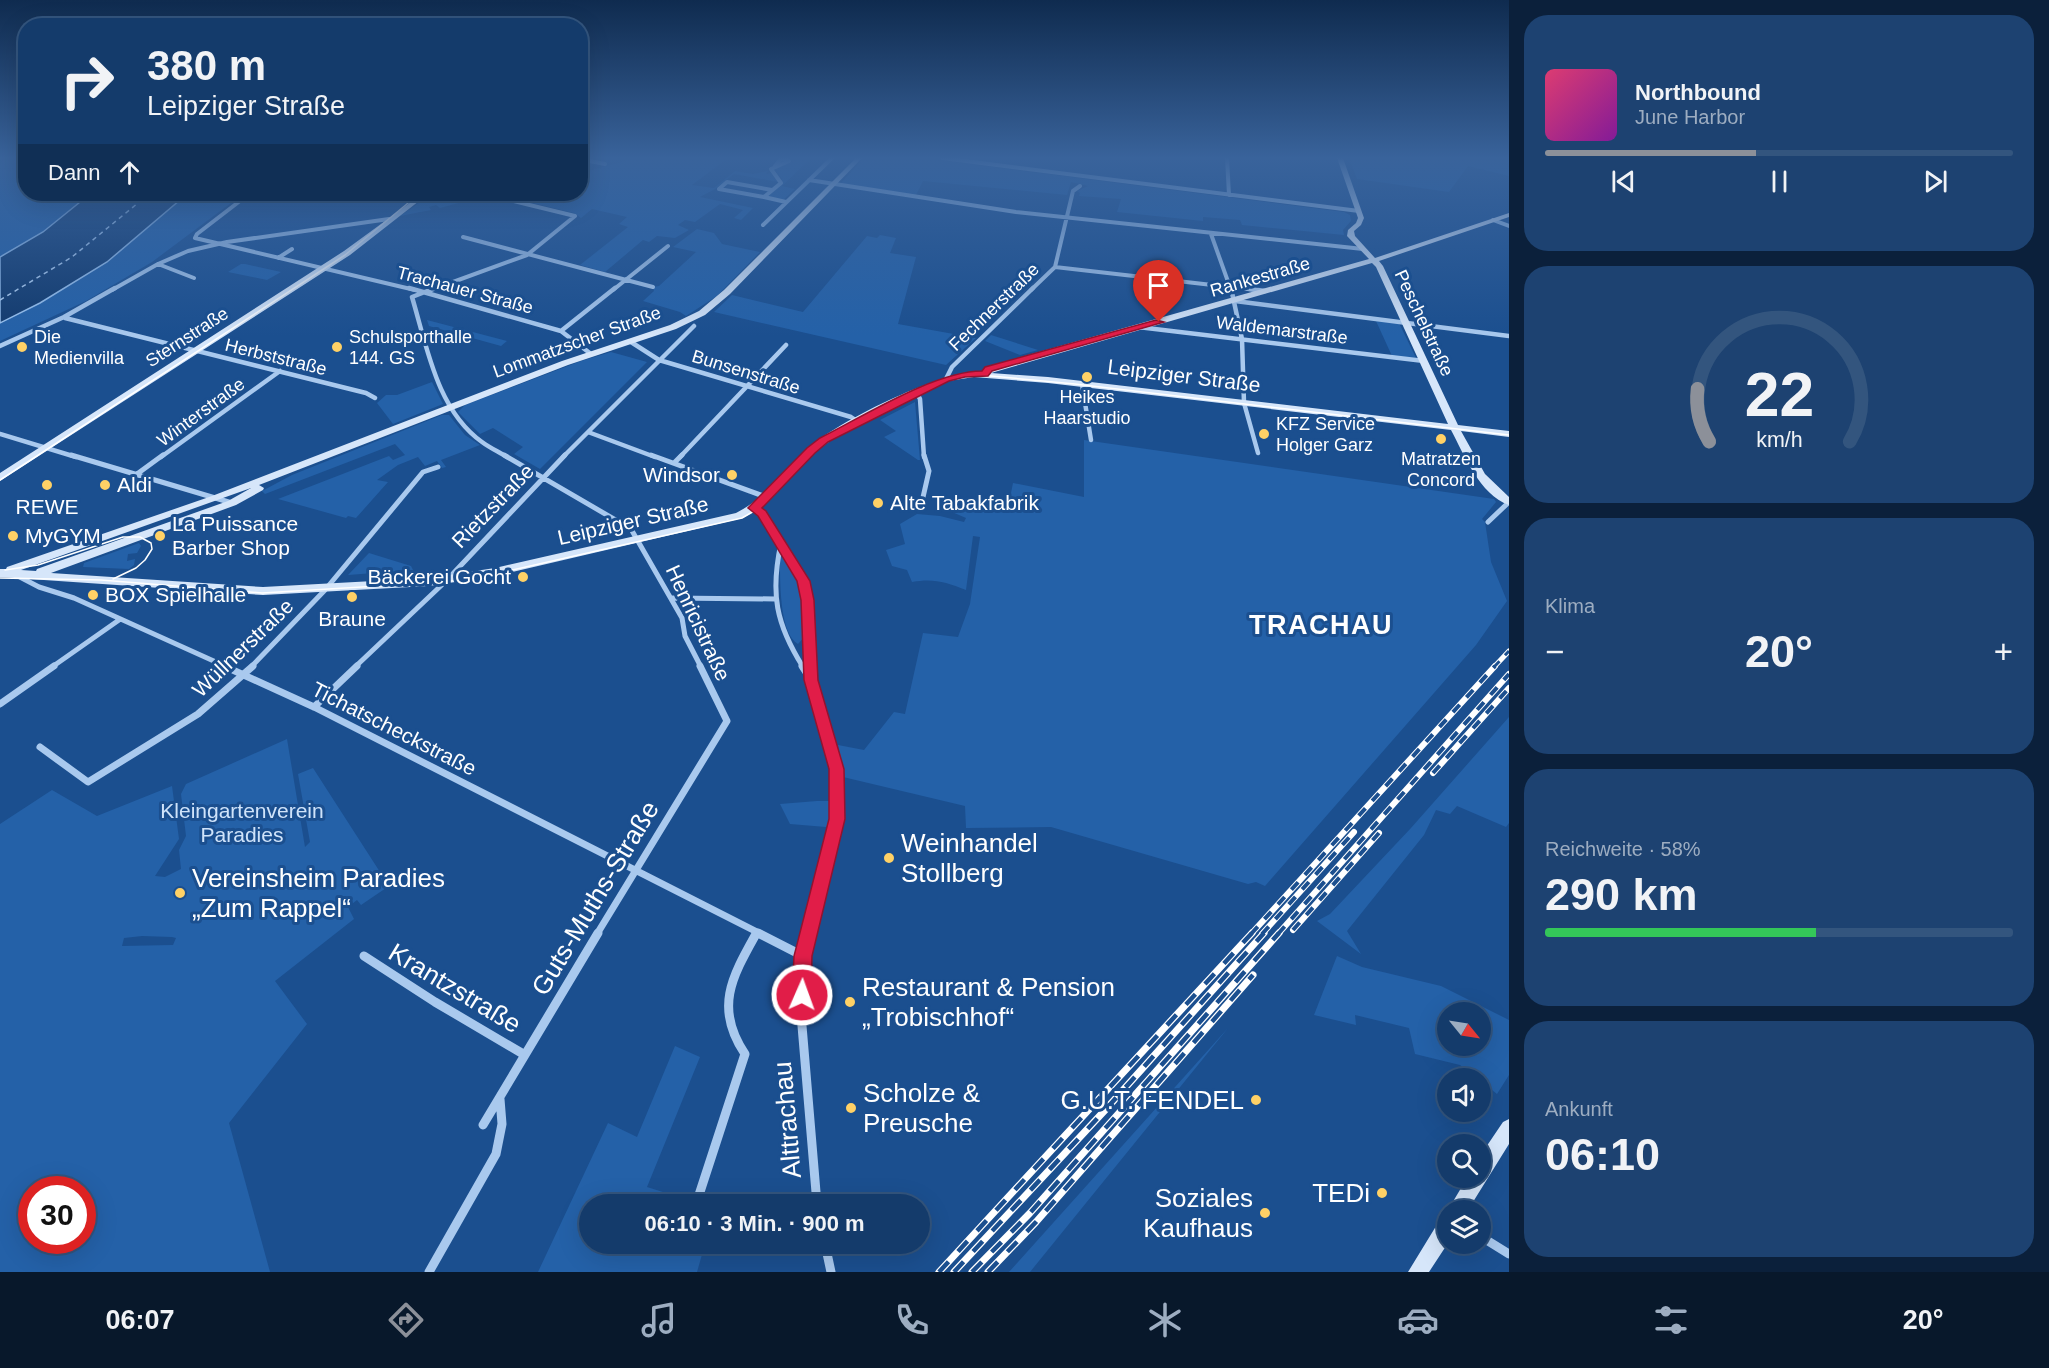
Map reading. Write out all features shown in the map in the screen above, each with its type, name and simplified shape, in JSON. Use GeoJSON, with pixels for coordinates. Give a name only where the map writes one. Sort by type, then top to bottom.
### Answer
{"type":"FeatureCollection","features":[{"type":"Feature","properties":{"kind":"main road","name":"Sternstraße"},"geometry":{"type":"LineString","coordinates":[[0,478],[324,268],[354,248],[392,217]]}},
{"type":"Feature","properties":{"kind":"main road","name":"Lommatzscher Straße"},"geometry":{"type":"LineString","coordinates":[[2,573],[216,498],[591,354],[673,327],[712,306],[800,217]]}},
{"type":"Feature","properties":{"kind":"main road"},"geometry":{"type":"LineString","coordinates":[[1360,217],[1361,221],[1350,233],[1363,249]]}},
{"type":"Feature","properties":{"kind":"main road","name":"Rankestraße"},"geometry":{"type":"LineString","coordinates":[[985,374],[988,369],[1375,260],[1500,217]]}},
{"type":"Feature","properties":{"kind":"main road","name":"Peschelstraße"},"geometry":{"type":"LineString","coordinates":[[1363,249],[1375,260],[1454,427],[1481,476],[1509,502]]}},
{"type":"Feature","properties":{"kind":"main road","name":"Leipziger Straße"},"geometry":{"type":"LineString","coordinates":[[2,573],[230,590],[326,588],[447,580],[495,572],[728,520],[754,508],[811,450],[857,422],[946,379],[965,374],[1082,384],[1509,434]]}},
{"type":"Feature","properties":{"kind":"main road","name":"Lommatzscher Straße"},"geometry":{"type":"LineString","coordinates":[[36,574],[232,503],[291,469]]}},
{"type":"Feature","properties":{"kind":"main road"},"geometry":{"type":"LineString","coordinates":[[1491,1156],[1509,1128]]}},
{"type":"Feature","properties":{"kind":"main road"},"geometry":{"type":"LineString","coordinates":[[1418,1272],[1437,1242]]}},
{"type":"Feature","properties":{"kind":"street"},"geometry":{"type":"LineString","coordinates":[[213,244],[195,237],[220,217]]}},
{"type":"Feature","properties":{"kind":"street"},"geometry":{"type":"LineString","coordinates":[[424,292],[527,255],[574,217]]}},
{"type":"Feature","properties":{"kind":"street"},"geometry":{"type":"LineString","coordinates":[[763,225],[771,217]]}},
{"type":"Feature","properties":{"kind":"street"},"geometry":{"type":"LineString","coordinates":[[1055,217],[1363,249]]}},
{"type":"Feature","properties":{"kind":"street"},"geometry":{"type":"LineString","coordinates":[[0,346],[64,317],[174,256],[213,244],[389,219]]}},
{"type":"Feature","properties":{"kind":"street","name":"Fechnerstraße"},"geometry":{"type":"LineString","coordinates":[[946,379],[952,367],[1055,267],[1067,219]]}},
{"type":"Feature","properties":{"kind":"street"},"geometry":{"type":"LineString","coordinates":[[1493,220],[1509,226]]}},
{"type":"Feature","properties":{"kind":"street"},"geometry":{"type":"LineString","coordinates":[[1211,234],[1232,287],[1242,339],[1244,403],[1258,453]]}},
{"type":"Feature","properties":{"kind":"street"},"geometry":{"type":"LineString","coordinates":[[463,237],[652,287]]}},
{"type":"Feature","properties":{"kind":"street","name":"Trachauer Straße"},"geometry":{"type":"LineString","coordinates":[[213,244],[424,292],[561,331],[591,354]]}},
{"type":"Feature","properties":{"kind":"street"},"geometry":{"type":"LineString","coordinates":[[561,331],[668,246]]}},
{"type":"Feature","properties":{"kind":"street"},"geometry":{"type":"LineString","coordinates":[[277,258],[292,249]]}},
{"type":"Feature","properties":{"kind":"street"},"geometry":{"type":"LineString","coordinates":[[158,264],[194,278]]}},
{"type":"Feature","properties":{"kind":"street"},"geometry":{"type":"LineString","coordinates":[[1055,267],[1266,291]]}},
{"type":"Feature","properties":{"kind":"street","name":"Henricistraße"},"geometry":{"type":"LineString","coordinates":[[424,292],[412,297],[450,407],[471,433],[542,478],[631,529],[672,598],[682,618],[685,636],[727,721]]}},
{"type":"Feature","properties":{"kind":"street"},"geometry":{"type":"LineString","coordinates":[[1235,301],[1509,335]]}},
{"type":"Feature","properties":{"kind":"street","name":"Herbststraße"},"geometry":{"type":"LineString","coordinates":[[64,317],[366,393],[375,398]]}},
{"type":"Feature","properties":{"kind":"street","name":"Rietzstraße"},"geometry":{"type":"LineString","coordinates":[[314,707],[447,580],[542,478],[694,326]]}},
{"type":"Feature","properties":{"kind":"street","name":"Waldemarstraße"},"geometry":{"type":"LineString","coordinates":[[1138,327],[1424,361]]}},
{"type":"Feature","properties":{"kind":"street","name":"Bunsenstraße"},"geometry":{"type":"LineString","coordinates":[[631,342],[659,360],[851,417],[857,422]]}},
{"type":"Feature","properties":{"kind":"street"},"geometry":{"type":"LineString","coordinates":[[674,463],[786,345]]}},
{"type":"Feature","properties":{"kind":"street","name":"Winterstraße"},"geometry":{"type":"LineString","coordinates":[[137,474],[280,371]]}},
{"type":"Feature","properties":{"kind":"street"},"geometry":{"type":"LineString","coordinates":[[1082,384],[1091,440]]}},
{"type":"Feature","properties":{"kind":"street"},"geometry":{"type":"LineString","coordinates":[[917,393],[920,399],[924,456],[929,471],[921,506]]}},
{"type":"Feature","properties":{"kind":"street"},"geometry":{"type":"LineString","coordinates":[[588,432],[766,497]]}},
{"type":"Feature","properties":{"kind":"street"},"geometry":{"type":"LineString","coordinates":[[0,434],[232,503]]}},
{"type":"Feature","properties":{"kind":"street","name":"Wüllnerstraße"},"geometry":{"type":"LineString","coordinates":[[40,747],[88,782],[198,714],[243,676],[326,588],[423,472],[438,467]]}},
{"type":"Feature","properties":{"kind":"street"},"geometry":{"type":"LineString","coordinates":[[1488,522],[1509,502]]}},
{"type":"Feature","properties":{"kind":"street","name":"Alttrachau"},"geometry":{"type":"LineString","coordinates":[[754,508],[762,513],[803,581],[807,600],[811,680],[836,769],[837,819],[803,956],[801,1014],[816,1194]]}},
{"type":"Feature","properties":{"kind":"street","name":"Alttrachau"},"geometry":{"type":"LineString","coordinates":[[780,543],[776,565],[775,599],[789,646],[811,680]]}},
{"type":"Feature","properties":{"kind":"street","name":"Tichatscheckstraße"},"geometry":{"type":"LineString","coordinates":[[2,573],[74,598],[314,707],[634,872],[803,956]]}},
{"type":"Feature","properties":{"kind":"street"},"geometry":{"type":"LineString","coordinates":[[672,598],[775,599]]}},
{"type":"Feature","properties":{"kind":"street"},"geometry":{"type":"LineString","coordinates":[[0,704],[119,620]]}},
{"type":"Feature","properties":{"kind":"street","name":"Guts-Muths-Straße"},"geometry":{"type":"LineString","coordinates":[[483,1125],[727,721]]}},
{"type":"Feature","properties":{"kind":"street"},"geometry":{"type":"LineString","coordinates":[[699,1194],[745,1054],[733,1037],[729,1017],[731,984],[756,934]]}},
{"type":"Feature","properties":{"kind":"street","name":"Krantzstraße"},"geometry":{"type":"LineString","coordinates":[[364,956],[435,1002],[525,1055]]}},
{"type":"Feature","properties":{"kind":"street"},"geometry":{"type":"LineString","coordinates":[[429,1272],[496,1154],[502,1124],[500,1098]]}},
{"type":"Feature","properties":{"kind":"street"},"geometry":{"type":"LineString","coordinates":[[1491,1243],[1509,1254]]}},
{"type":"Feature","properties":{"kind":"street"},"geometry":{"type":"LineString","coordinates":[[827,1254],[831,1272]]}},
{"type":"Feature","properties":{"kind":"green space"},"geometry":{"type":"Polygon","coordinates":[[[0,217],[61,217],[43,232],[0,257],[0,217]]]}},
{"type":"Feature","properties":{"kind":"green space"},"geometry":{"type":"Polygon","coordinates":[[[160,217],[212,217],[152,262],[86,301],[0,341],[0,323],[40,303],[107,262],[160,217]]]}},
{"type":"Feature","properties":{"kind":"green space"},"geometry":{"type":"Polygon","coordinates":[[[627,217],[701,217],[695,222],[685,220],[678,225],[689,230],[675,238],[657,236],[649,242],[643,240],[605,272],[580,265],[628,227],[619,224],[627,217]]]}},
{"type":"Feature","properties":{"kind":"green space"},"geometry":{"type":"Polygon","coordinates":[[[1168,217],[1203,217],[1203,221],[1168,217]]]}},
{"type":"Feature","properties":{"kind":"green space"},"geometry":{"type":"Polygon","coordinates":[[[1207,217],[1350,217],[1351,221],[1343,230],[1344,235],[1242,225],[1240,220],[1207,217]]]}},
{"type":"Feature","properties":{"kind":"green space"},"geometry":{"type":"Polygon","coordinates":[[[697,229],[714,233],[722,244],[760,252],[717,296],[686,316],[680,312],[643,301],[654,291],[653,287],[659,286],[696,252],[673,247],[697,229]]]}},
{"type":"Feature","properties":{"kind":"green space"},"geometry":{"type":"Polygon","coordinates":[[[880,235],[896,238],[890,253],[916,257],[898,324],[976,338],[946,365],[714,312],[732,295],[803,312],[867,236],[877,238],[880,235]]]}},
{"type":"Feature","properties":{"kind":"green space"},"geometry":{"type":"Polygon","coordinates":[[[241,264],[281,272],[267,280],[228,272],[241,264]]]}},
{"type":"Feature","properties":{"kind":"green space"},"geometry":{"type":"Polygon","coordinates":[[[427,320],[507,341],[501,346],[429,326],[427,320]]]}},
{"type":"Feature","properties":{"kind":"green space"},"geometry":{"type":"Polygon","coordinates":[[[1376,321],[1399,323],[1416,358],[1392,356],[1376,321]]]}},
{"type":"Feature","properties":{"kind":"green space"},"geometry":{"type":"Polygon","coordinates":[[[991,335],[1038,350],[1020,355],[985,341],[991,335]]]}},
{"type":"Feature","properties":{"kind":"green space"},"geometry":{"type":"Polygon","coordinates":[[[611,352],[647,362],[540,469],[514,454],[523,447],[493,428],[480,434],[458,412],[465,405],[611,352]]]}},
{"type":"Feature","properties":{"kind":"green space"},"geometry":{"type":"Polygon","coordinates":[[[432,382],[443,404],[393,424],[377,403],[386,395],[397,395],[432,382]]]}},
{"type":"Feature","properties":{"kind":"green space"},"geometry":{"type":"Polygon","coordinates":[[[915,402],[920,460],[884,437],[896,431],[880,420],[915,402]]]}},
{"type":"Feature","properties":{"kind":"green space"},"geometry":{"type":"Polygon","coordinates":[[[442,415],[449,415],[465,435],[480,445],[441,460],[446,467],[442,468],[437,461],[425,466],[418,457],[398,465],[377,480],[388,482],[356,518],[348,516],[346,518],[278,499],[389,456],[393,460],[405,455],[395,444],[265,494],[262,491],[292,475],[442,415]]]}},
{"type":"Feature","properties":{"kind":"green space"},"geometry":{"type":"Polygon","coordinates":[[[1084,440],[1494,499],[1496,502],[1482,519],[1485,522],[1491,562],[1507,601],[1476,645],[1265,886],[1256,882],[1248,884],[1051,827],[966,828],[965,806],[843,777],[838,745],[864,750],[894,712],[905,714],[923,633],[958,637],[970,604],[980,537],[973,536],[966,590],[926,580],[912,582],[907,570],[892,566],[886,550],[905,544],[900,524],[917,514],[940,516],[964,522],[966,518],[952,512],[945,500],[956,496],[990,505],[993,500],[1009,503],[1013,483],[1084,497],[1084,440]]]}},
{"type":"Feature","properties":{"kind":"green space"},"geometry":{"type":"Polygon","coordinates":[[[139,543],[141,546],[137,553],[128,554],[127,561],[135,559],[134,565],[129,569],[83,567],[84,563],[139,543]]]}},
{"type":"Feature","properties":{"kind":"green space"},"geometry":{"type":"Polygon","coordinates":[[[369,553],[411,566],[413,570],[348,575],[369,553]]]}},
{"type":"Feature","properties":{"kind":"green space"},"geometry":{"type":"Polygon","coordinates":[[[782,556],[799,581],[805,636],[798,644],[787,629],[784,618],[780,578],[780,558],[782,556]]]}},
{"type":"Feature","properties":{"kind":"green space"},"geometry":{"type":"Polygon","coordinates":[[[1509,717],[1509,823],[1506,827],[1457,806],[1450,814],[1436,810],[1424,835],[1347,931],[1361,954],[1317,921],[1330,914],[1411,828],[1509,717]]]}},
{"type":"Feature","properties":{"kind":"green space","name":"Kleingartenverein Paradies"},"geometry":{"type":"Polygon","coordinates":[[[287,739],[305,847],[310,842],[298,774],[313,768],[389,886],[361,905],[357,900],[348,907],[354,919],[275,981],[307,1024],[229,1123],[270,1272],[0,1272],[0,824],[52,790],[97,816],[172,786],[179,839],[155,876],[165,877],[181,869],[179,850],[186,836],[181,794],[186,784],[287,739]],[[124,938],[122,946],[173,945],[176,938],[124,938]]]}},
{"type":"Feature","properties":{"kind":"green space"},"geometry":{"type":"Polygon","coordinates":[[[832,801],[830,823],[826,827],[790,824],[780,804],[832,801]]]}},
{"type":"Feature","properties":{"kind":"green space"},"geometry":{"type":"Polygon","coordinates":[[[1337,956],[1362,967],[1441,986],[1473,1002],[1437,1002],[1437,1056],[1491,1056],[1491,1011],[1509,1020],[1509,1075],[1497,1094],[1491,1089],[1491,1068],[1464,1068],[1460,1065],[1415,1054],[1409,1028],[1355,1015],[1356,1025],[1314,1015],[1337,956]]]}},
{"type":"Feature","properties":{"kind":"green space"},"geometry":{"type":"Polygon","coordinates":[[[1228,1028],[1030,1272],[1009,1272],[1228,1028]]]}},
{"type":"Feature","properties":{"kind":"green space"},"geometry":{"type":"Polygon","coordinates":[[[675,1046],[700,1057],[647,1187],[669,1194],[579,1194],[579,1254],[702,1254],[697,1272],[538,1272],[608,1123],[637,1137],[675,1046]]]}},
{"type":"Feature","properties":{"kind":"shaded area"},"geometry":{"type":"Polygon","coordinates":[[[61,217],[160,217],[107,262],[40,303],[0,323],[0,257],[43,232],[61,217]]]}},
{"type":"Feature","properties":{"kind":"ferry route"},"geometry":{"type":"LineString","coordinates":[[0,300],[72,257],[120,217]]}},
{"type":"Feature","properties":{"kind":"tram line"},"geometry":{"type":"LineString","coordinates":[[0,480],[345,255],[391,217]]}},
{"type":"Feature","properties":{"kind":"tram line"},"geometry":{"type":"LineString","coordinates":[[0,578],[101,580],[262,593],[445,582],[495,574],[742,518],[756,510],[812,451],[835,435],[942,382],[970,374],[1075,384],[1509,435]]}},
{"type":"Feature","properties":{"kind":"tram line"},"geometry":{"type":"LineString","coordinates":[[5,570],[38,565],[123,537],[140,537],[151,543],[152,549],[145,560],[136,568],[113,579]]}},
{"type":"Feature","properties":{"kind":"railway"},"geometry":{"type":"LineString","coordinates":[[1494,667],[1509,651]]}},
{"type":"Feature","properties":{"kind":"railway"},"geometry":{"type":"LineString","coordinates":[[1251,934],[1495,666]]}},
{"type":"Feature","properties":{"kind":"railway"},"geometry":{"type":"LineString","coordinates":[[1278,934],[1509,674]]}},
{"type":"Feature","properties":{"kind":"railway"},"geometry":{"type":"LineString","coordinates":[[1433,773],[1509,688]]}},
{"type":"Feature","properties":{"kind":"railway"},"geometry":{"type":"LineString","coordinates":[[1262,934],[1354,832]]}},
{"type":"Feature","properties":{"kind":"railway"},"geometry":{"type":"LineString","coordinates":[[1293,930],[1379,833]]}},
{"type":"Feature","properties":{"kind":"railway"},"geometry":{"type":"LineString","coordinates":[[939,1272],[1252,933]]}},
{"type":"Feature","properties":{"kind":"railway"},"geometry":{"type":"LineString","coordinates":[[954,1272],[1107,1108],[1264,933]]}},
{"type":"Feature","properties":{"kind":"railway"},"geometry":{"type":"LineString","coordinates":[[972,1272],[1030,1213],[1279,933]]}},
{"type":"Feature","properties":{"kind":"railway"},"geometry":{"type":"LineString","coordinates":[[988,1272],[1036,1222],[1253,975]]}},
{"type":"Feature","properties":{"kind":"place","name":"Die Medienvilla"},"geometry":{"type":"Point","coordinates":[22,347]}},
{"type":"Feature","properties":{"kind":"place","name":"Schulsporthalle 144. GS"},"geometry":{"type":"Point","coordinates":[337,347]}},
{"type":"Feature","properties":{"kind":"place","name":"Heikes Haarstudio"},"geometry":{"type":"Point","coordinates":[1087,377]}},
{"type":"Feature","properties":{"kind":"place","name":"KFZ Service Holger Garz"},"geometry":{"type":"Point","coordinates":[1264,434]}},
{"type":"Feature","properties":{"kind":"place","name":"Matratzen Concord"},"geometry":{"type":"Point","coordinates":[1441,439]}},
{"type":"Feature","properties":{"kind":"place","name":"Windsor"},"geometry":{"type":"Point","coordinates":[732,475]}},
{"type":"Feature","properties":{"kind":"place","name":"REWE"},"geometry":{"type":"Point","coordinates":[47,485]}},
{"type":"Feature","properties":{"kind":"place","name":"Aldi"},"geometry":{"type":"Point","coordinates":[105,485]}},
{"type":"Feature","properties":{"kind":"place","name":"Alte Tabakfabrik"},"geometry":{"type":"Point","coordinates":[878,503]}},
{"type":"Feature","properties":{"kind":"place","name":"MyGYM"},"geometry":{"type":"Point","coordinates":[13,536]}},
{"type":"Feature","properties":{"kind":"place","name":"La Puissance Barber Shop"},"geometry":{"type":"Point","coordinates":[160,536]}},
{"type":"Feature","properties":{"kind":"place","name":"Bäckerei Gocht"},"geometry":{"type":"Point","coordinates":[523,577]}},
{"type":"Feature","properties":{"kind":"place","name":"BOX Spielhalle"},"geometry":{"type":"Point","coordinates":[93,595]}},
{"type":"Feature","properties":{"kind":"place","name":"Braune"},"geometry":{"type":"Point","coordinates":[352,597]}},
{"type":"Feature","properties":{"kind":"place","name":"Weinhandel Stollberg"},"geometry":{"type":"Point","coordinates":[889,858]}},
{"type":"Feature","properties":{"kind":"place","name":"Vereinsheim Paradies „Zum Rappel“"},"geometry":{"type":"Point","coordinates":[180,893]}},
{"type":"Feature","properties":{"kind":"place","name":"Restaurant & Pension „Trobischhof“"},"geometry":{"type":"Point","coordinates":[850,1002]}},
{"type":"Feature","properties":{"kind":"place","name":"G.U.T. FENDEL"},"geometry":{"type":"Point","coordinates":[1256,1100]}},
{"type":"Feature","properties":{"kind":"place","name":"Scholze & Preusche"},"geometry":{"type":"Point","coordinates":[851,1108]}},
{"type":"Feature","properties":{"kind":"place","name":"TEDi"},"geometry":{"type":"Point","coordinates":[1382,1193]}},
{"type":"Feature","properties":{"kind":"place","name":"Soziales Kaufhaus"},"geometry":{"type":"Point","coordinates":[1265,1213]}},
{"type":"Feature","properties":{"kind":"district","name":"TRACHAU"},"geometry":{"type":"Point","coordinates":[1321,625]}},
{"type":"Feature","properties":{"kind":"route"},"geometry":{"type":"LineString","coordinates":[[802,995],[803,956],[837,819],[836,769],[811,680],[807,600],[803,581],[762,513],[754,508],[799,461],[824,440],[946,379],[957,375],[985,374],[988,369],[1159,322]]}}]}
